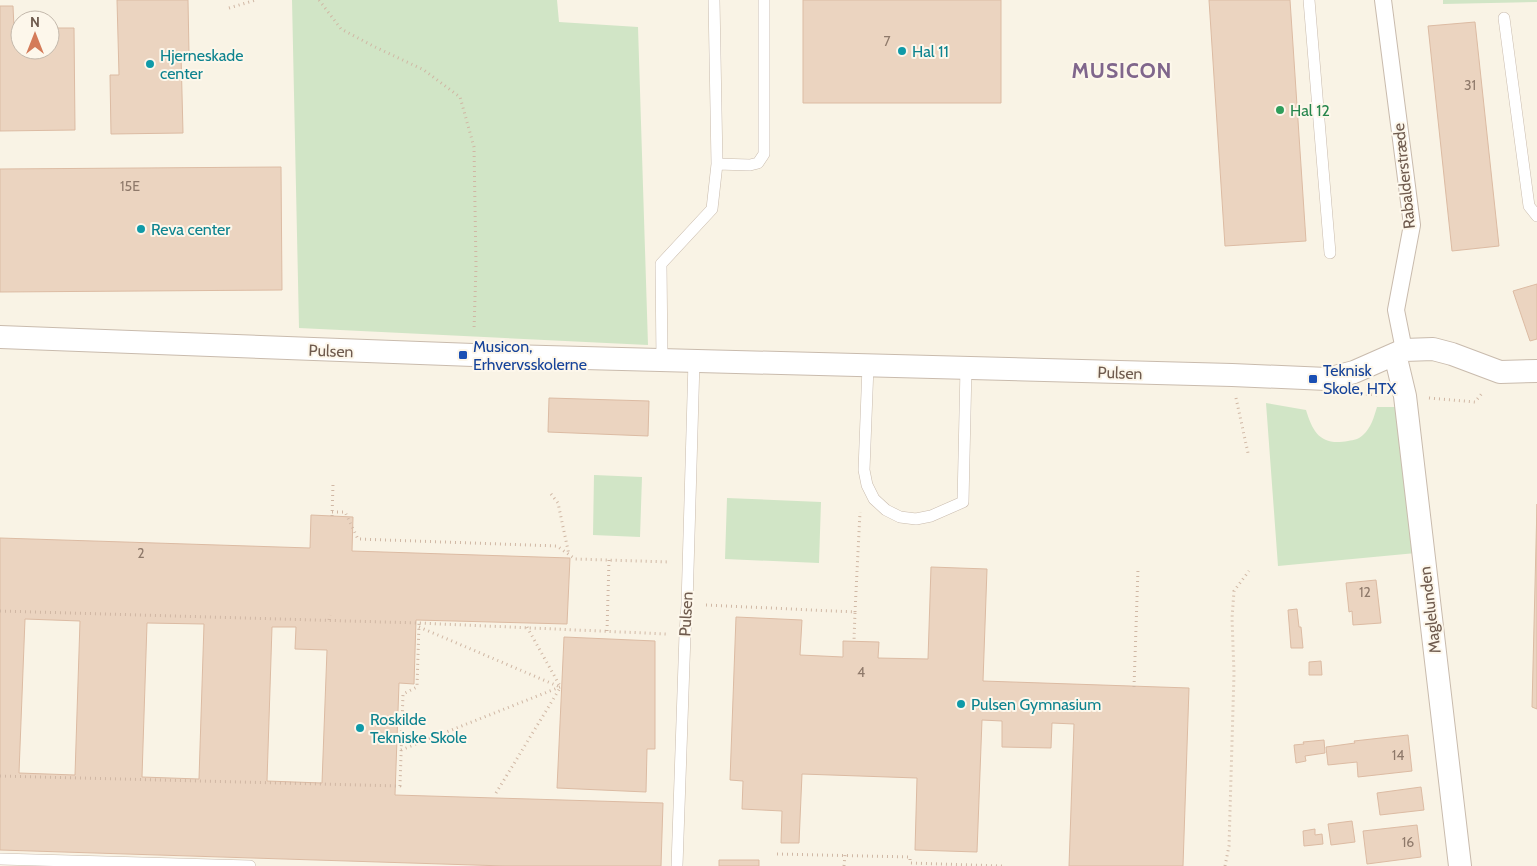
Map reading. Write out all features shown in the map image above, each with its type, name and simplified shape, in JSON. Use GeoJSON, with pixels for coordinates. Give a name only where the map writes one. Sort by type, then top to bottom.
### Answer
{"type":"FeatureCollection","features":[{"type":"Feature","properties":{"kind":"street","name":"Rabalderstræde"},"geometry":{"type":"LineString","coordinates":[[1383,0],[1412,225],[1396,310],[1400,352]]}},
{"type":"Feature","properties":{"kind":"street","name":"Pulsen"},"geometry":{"type":"LineString","coordinates":[[0,337],[662,361],[1328,379],[1354,372],[1400,352],[1433,349],[1500,372],[1537,371]]}},
{"type":"Feature","properties":{"kind":"street","name":"Maglelunden"},"geometry":{"type":"LineString","coordinates":[[1400,352],[1460,866]]}},
{"type":"Feature","properties":{"kind":"lane"},"geometry":{"type":"LineString","coordinates":[[662,361],[661,264],[712,209],[718,164],[714,0]]}},
{"type":"Feature","properties":{"kind":"lane"},"geometry":{"type":"LineString","coordinates":[[718,164],[750,165],[758,163],[764,154],[764,0]]}},
{"type":"Feature","properties":{"kind":"lane"},"geometry":{"type":"LineString","coordinates":[[1309,0],[1330,253]]}},
{"type":"Feature","properties":{"kind":"lane"},"geometry":{"type":"LineString","coordinates":[[1504,18],[1528,206],[1537,216]]}},
{"type":"Feature","properties":{"kind":"lane","name":"Pulsen"},"geometry":{"type":"LineString","coordinates":[[677,866],[685,634],[688,605],[694,362]]}},
{"type":"Feature","properties":{"kind":"lane"},"geometry":{"type":"LineString","coordinates":[[868,366],[864,470],[867,486],[872,495],[886,510],[900,517],[916,519],[931,516],[963,502],[966,368]]}},
{"type":"Feature","properties":{"kind":"lane"},"geometry":{"type":"LineString","coordinates":[[0,859],[250,866]]}},
{"type":"Feature","properties":{"kind":"path"},"geometry":{"type":"LineString","coordinates":[[229,8],[256,0]]}},
{"type":"Feature","properties":{"kind":"path"},"geometry":{"type":"LineString","coordinates":[[319,0],[341,28],[375,47],[424,70],[460,97],[474,147],[476,266],[473,355]]}},
{"type":"Feature","properties":{"kind":"path"},"geometry":{"type":"LineString","coordinates":[[1232,376],[1248,453]]}},
{"type":"Feature","properties":{"kind":"path"},"geometry":{"type":"LineString","coordinates":[[333,484],[332,514],[345,512],[358,539],[557,546],[575,559],[688,562]]}},
{"type":"Feature","properties":{"kind":"path"},"geometry":{"type":"LineString","coordinates":[[551,494],[558,503],[570,555]]}},
{"type":"Feature","properties":{"kind":"path"},"geometry":{"type":"LineString","coordinates":[[854,641],[860,503],[872,495]]}},
{"type":"Feature","properties":{"kind":"path"},"geometry":{"type":"LineString","coordinates":[[607,631],[609,560]]}},
{"type":"Feature","properties":{"kind":"path"},"geometry":{"type":"LineString","coordinates":[[1134,686],[1138,569]]}},
{"type":"Feature","properties":{"kind":"path"},"geometry":{"type":"LineString","coordinates":[[1225,866],[1229,846],[1234,673],[1232,618],[1234,592],[1249,571]]}},
{"type":"Feature","properties":{"kind":"path"},"geometry":{"type":"LineString","coordinates":[[688,605],[855,612]]}},
{"type":"Feature","properties":{"kind":"path"},"geometry":{"type":"LineString","coordinates":[[0,611],[329,620],[685,634]]}},
{"type":"Feature","properties":{"kind":"path"},"geometry":{"type":"LineString","coordinates":[[329,620],[330,615]]}},
{"type":"Feature","properties":{"kind":"path"},"geometry":{"type":"LineString","coordinates":[[419,625],[560,687]]}},
{"type":"Feature","properties":{"kind":"path"},"geometry":{"type":"LineString","coordinates":[[0,776],[400,786],[403,694],[416,687],[419,625]]}},
{"type":"Feature","properties":{"kind":"path"},"geometry":{"type":"LineString","coordinates":[[527,627],[560,687]]}},
{"type":"Feature","properties":{"kind":"path"},"geometry":{"type":"LineString","coordinates":[[401,750],[560,687]]}},
{"type":"Feature","properties":{"kind":"path"},"geometry":{"type":"LineString","coordinates":[[496,792],[560,687]]}},
{"type":"Feature","properties":{"kind":"path"},"geometry":{"type":"LineString","coordinates":[[777,854],[910,856],[910,863],[1002,866]]}},
{"type":"Feature","properties":{"kind":"path"},"geometry":{"type":"LineString","coordinates":[[844,866],[845,855]]}},
{"type":"Feature","properties":{"kind":"green space"},"geometry":{"type":"Polygon","coordinates":[[[292,0],[557,0],[559,22],[638,27],[648,345],[299,328],[292,0]]]}},
{"type":"Feature","properties":{"kind":"green space"},"geometry":{"type":"Polygon","coordinates":[[[1443,0],[1537,0],[1537,2],[1443,4],[1443,0]]]}},
{"type":"Feature","properties":{"kind":"green space"},"geometry":{"type":"Polygon","coordinates":[[[1266,403],[1306,410],[1315,431],[1331,442],[1354,440],[1360,437],[1370,426],[1377,407],[1395,407],[1416,553],[1278,566],[1266,403]]]}},
{"type":"Feature","properties":{"kind":"green space"},"geometry":{"type":"Polygon","coordinates":[[[594,475],[642,477],[640,537],[593,535],[594,475]]]}},
{"type":"Feature","properties":{"kind":"green space"},"geometry":{"type":"Polygon","coordinates":[[[727,498],[821,502],[819,563],[725,559],[727,498]]]}},
{"type":"Feature","properties":{"kind":"building","name":"Hjerneskade center"},"geometry":{"type":"Polygon","coordinates":[[[117,0],[188,0],[189,54],[181,54],[183,133],[111,134],[110,75],[119,75],[117,0]]]}},
{"type":"Feature","properties":{"kind":"building","name":"Hal 11"},"geometry":{"type":"Polygon","coordinates":[[[803,0],[1001,0],[1001,103],[803,103],[803,0]]]}},
{"type":"Feature","properties":{"kind":"building","name":"Hal 12"},"geometry":{"type":"Polygon","coordinates":[[[1209,0],[1290,0],[1306,241],[1225,246],[1209,0]]]}},
{"type":"Feature","properties":{"kind":"building"},"geometry":{"type":"Polygon","coordinates":[[[0,6],[13,6],[13,10],[10,10],[10,60],[60,60],[60,28],[74,28],[75,130],[0,131],[0,6]]]}},
{"type":"Feature","properties":{"kind":"building"},"geometry":{"type":"Polygon","coordinates":[[[1475,22],[1499,246],[1452,251],[1428,26],[1475,22]]]}},
{"type":"Feature","properties":{"kind":"building","name":"Reva center"},"geometry":{"type":"Polygon","coordinates":[[[281,167],[282,290],[0,292],[0,169],[281,167]]]}},
{"type":"Feature","properties":{"kind":"building"},"geometry":{"type":"Polygon","coordinates":[[[1537,284],[1537,339],[1530,341],[1513,291],[1537,284]]]}},
{"type":"Feature","properties":{"kind":"building"},"geometry":{"type":"Polygon","coordinates":[[[549,398],[649,401],[648,436],[548,432],[549,398]]]}},
{"type":"Feature","properties":{"kind":"building"},"geometry":{"type":"Polygon","coordinates":[[[1537,504],[1537,709],[1532,707],[1537,504]]]}},
{"type":"Feature","properties":{"kind":"building","name":"Roskilde Tekniske Skole"},"geometry":{"type":"Polygon","coordinates":[[[311,515],[353,517],[352,551],[570,558],[567,624],[416,620],[414,684],[399,683],[395,795],[663,803],[661,866],[505,866],[0,850],[0,538],[310,548],[311,515]],[[25,619],[19,773],[75,775],[80,621],[25,619]],[[147,623],[142,777],[199,779],[204,624],[147,623]],[[272,627],[267,781],[322,783],[327,650],[295,649],[296,627],[272,627]]]}},
{"type":"Feature","properties":{"kind":"building","name":"Pulsen Gymnasium"},"geometry":{"type":"Polygon","coordinates":[[[931,567],[987,569],[983,681],[1189,688],[1183,866],[1069,866],[1074,724],[1052,723],[1051,748],[1002,747],[1002,721],[982,720],[977,852],[915,850],[917,778],[802,774],[799,843],[781,843],[782,811],[742,809],[743,781],[730,780],[736,617],[802,620],[800,655],[843,657],[843,641],[879,642],[878,658],[928,659],[931,567]]]}},
{"type":"Feature","properties":{"kind":"building"},"geometry":{"type":"Polygon","coordinates":[[[1376,580],[1381,623],[1353,625],[1352,611],[1349,612],[1346,583],[1376,580]]]}},
{"type":"Feature","properties":{"kind":"building"},"geometry":{"type":"Polygon","coordinates":[[[1297,609],[1303,648],[1291,648],[1288,610],[1297,609]]]}},
{"type":"Feature","properties":{"kind":"building"},"geometry":{"type":"Polygon","coordinates":[[[564,637],[655,641],[655,749],[647,749],[646,792],[557,788],[564,637]]]}},
{"type":"Feature","properties":{"kind":"building"},"geometry":{"type":"Polygon","coordinates":[[[1321,661],[1322,675],[1309,675],[1309,662],[1321,661]]]}},
{"type":"Feature","properties":{"kind":"building"},"geometry":{"type":"Polygon","coordinates":[[[1408,735],[1412,771],[1358,777],[1357,762],[1328,765],[1326,747],[1355,743],[1354,741],[1408,735]]]}},
{"type":"Feature","properties":{"kind":"building"},"geometry":{"type":"Polygon","coordinates":[[[1324,740],[1325,753],[1305,756],[1306,761],[1296,763],[1294,745],[1324,740]]]}},
{"type":"Feature","properties":{"kind":"building"},"geometry":{"type":"Polygon","coordinates":[[[1421,787],[1424,810],[1380,815],[1377,793],[1421,787]]]}},
{"type":"Feature","properties":{"kind":"building"},"geometry":{"type":"Polygon","coordinates":[[[1352,821],[1355,842],[1331,845],[1328,824],[1352,821]]]}},
{"type":"Feature","properties":{"kind":"building"},"geometry":{"type":"Polygon","coordinates":[[[1417,825],[1421,857],[1367,864],[1363,831],[1417,825]]]}},
{"type":"Feature","properties":{"kind":"building"},"geometry":{"type":"Polygon","coordinates":[[[1315,829],[1315,835],[1322,834],[1323,844],[1304,846],[1303,831],[1315,829]]]}},
{"type":"Feature","properties":{"kind":"building"},"geometry":{"type":"Polygon","coordinates":[[[719,860],[759,860],[759,866],[719,866],[719,860]]]}},
{"type":"Feature","properties":{"kind":"place","name":"Hal 11"},"geometry":{"type":"Point","coordinates":[902,51]}},
{"type":"Feature","properties":{"kind":"place","name":"Hjerneskade center"},"geometry":{"type":"Point","coordinates":[150,64]}},
{"type":"Feature","properties":{"kind":"place","name":"Hal 12"},"geometry":{"type":"Point","coordinates":[1280,110]}},
{"type":"Feature","properties":{"kind":"place","name":"Reva center"},"geometry":{"type":"Point","coordinates":[141,229]}},
{"type":"Feature","properties":{"kind":"place","name":"Musicon, Erhvervsskolerne"},"geometry":{"type":"Point","coordinates":[463,355]}},
{"type":"Feature","properties":{"kind":"place","name":"Teknisk Skole, HTX"},"geometry":{"type":"Point","coordinates":[1313,379]}},
{"type":"Feature","properties":{"kind":"place","name":"Pulsen Gymnasium"},"geometry":{"type":"Point","coordinates":[961,704]}},
{"type":"Feature","properties":{"kind":"place","name":"Roskilde Tekniske Skole"},"geometry":{"type":"Point","coordinates":[360,728]}},
{"type":"Feature","properties":{"kind":"district","name":"MUSICON"},"geometry":{"type":"Point","coordinates":[1122,70]}}]}
